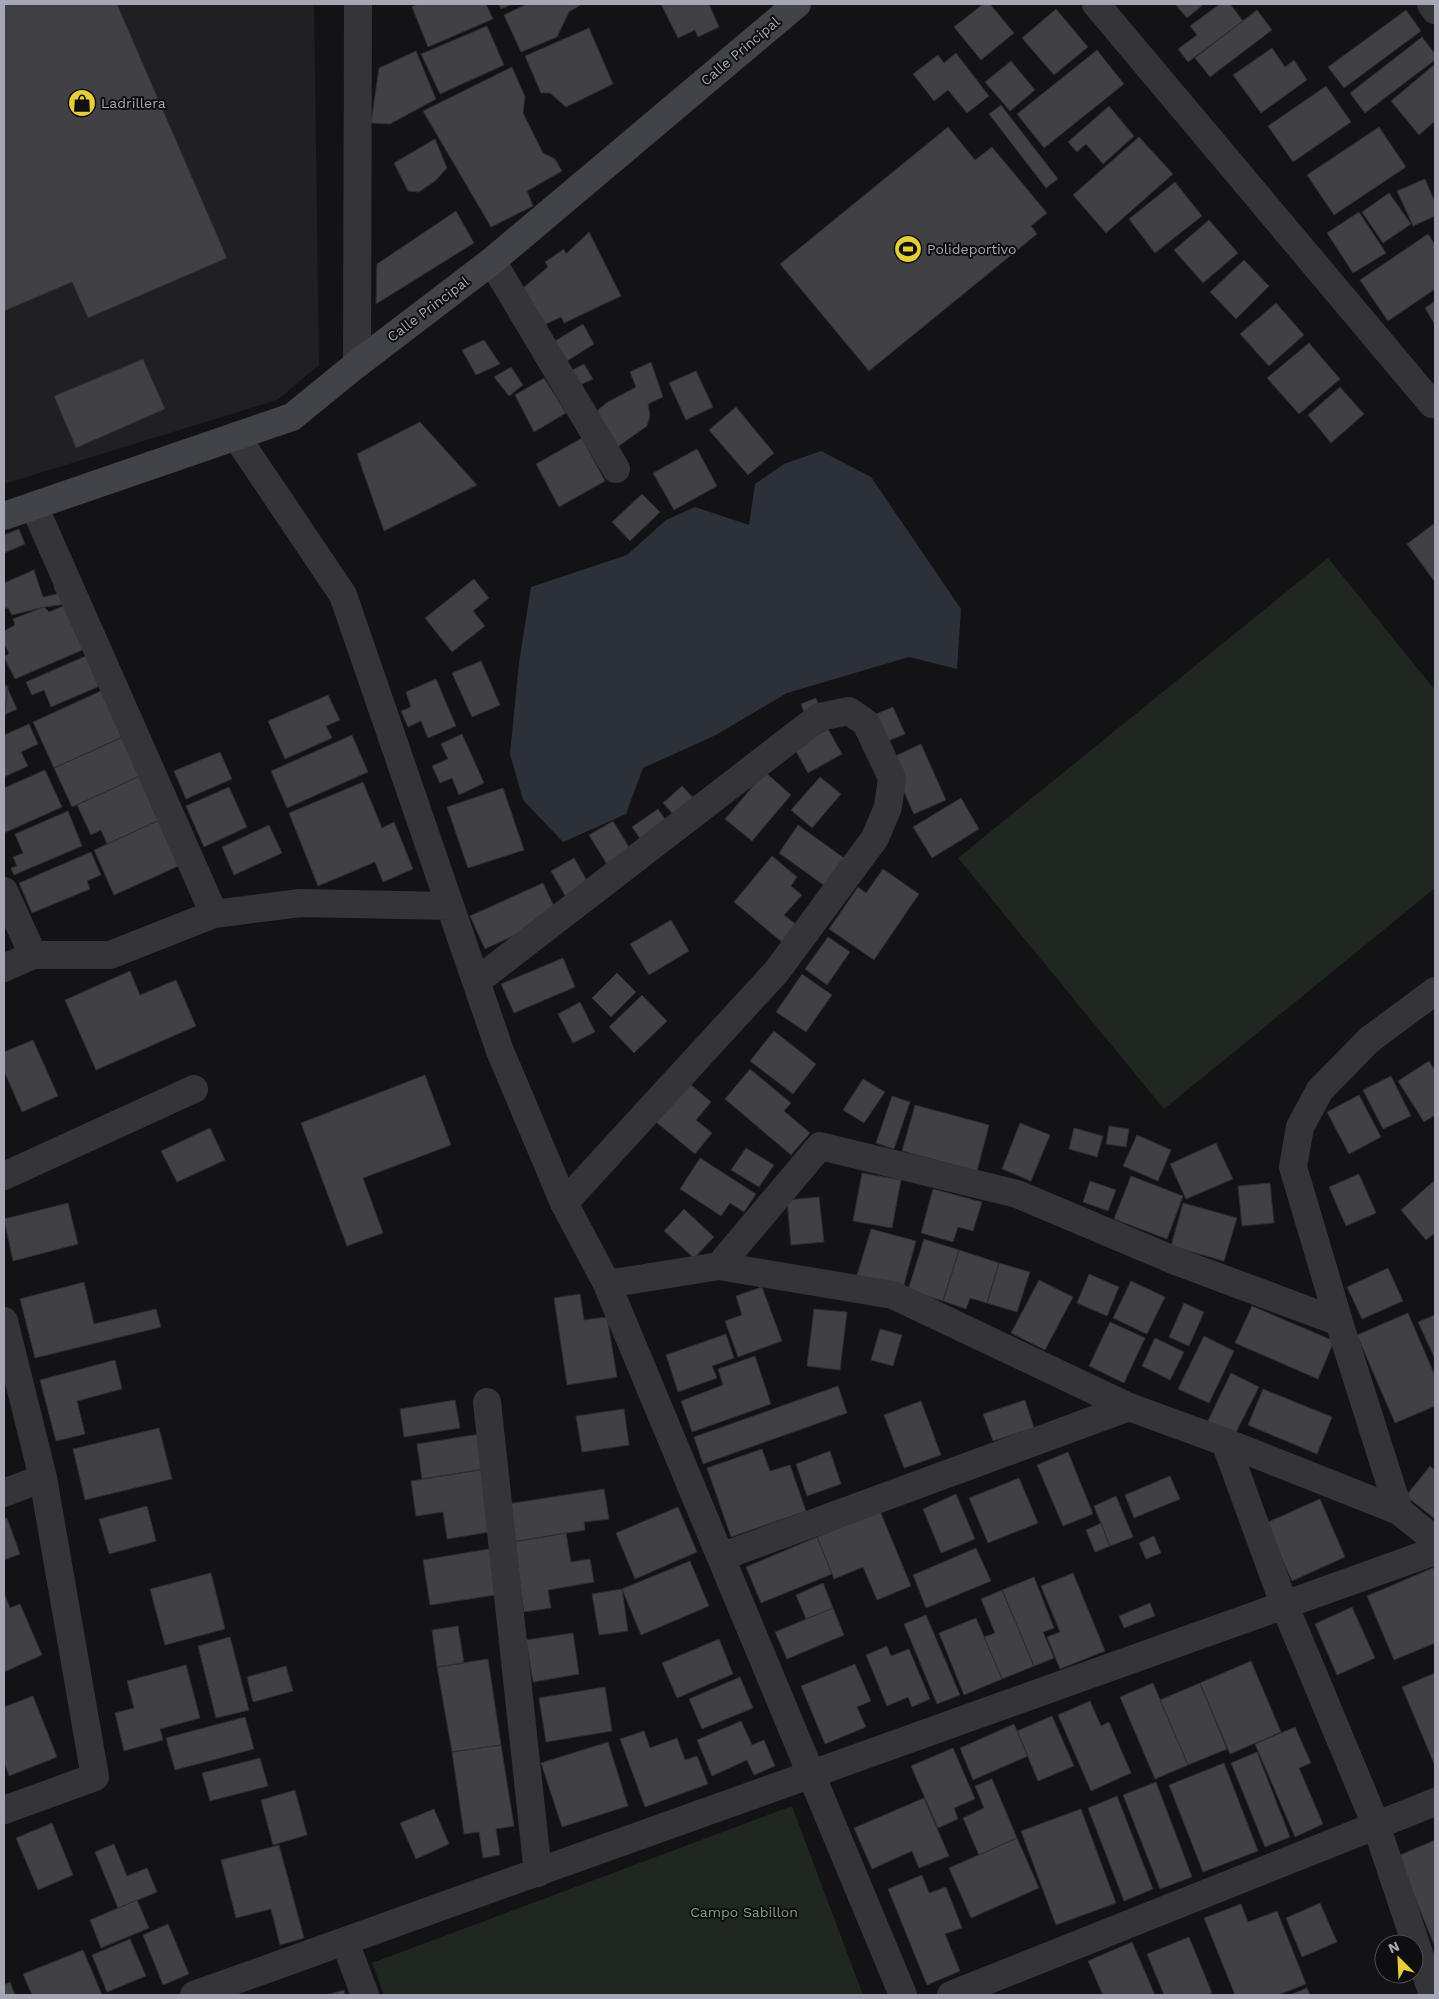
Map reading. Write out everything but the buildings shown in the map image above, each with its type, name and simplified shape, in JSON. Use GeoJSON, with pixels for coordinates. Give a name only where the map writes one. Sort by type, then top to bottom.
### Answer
{"type":"FeatureCollection","features":[{"type":"Feature","properties":{"kind":"street"},"geometry":{"type":"LineString","coordinates":[[357,364],[358,4]]}},
{"type":"Feature","properties":{"kind":"street","name":"Calle Principal"},"geometry":{"type":"LineString","coordinates":[[4,516],[292,417],[357,364],[492,261],[796,4]]}},
{"type":"Feature","properties":{"kind":"street"},"geometry":{"type":"LineString","coordinates":[[1096,4],[1432,404],[1435,402]]}},
{"type":"Feature","properties":{"kind":"street"},"geometry":{"type":"LineString","coordinates":[[1431,4],[1435,10]]}},
{"type":"Feature","properties":{"kind":"street"},"geometry":{"type":"LineString","coordinates":[[492,261],[616,469]]}},
{"type":"Feature","properties":{"kind":"street"},"geometry":{"type":"LineString","coordinates":[[236,436],[343,595],[500,1051],[564,1203],[607,1284],[903,1995]]}},
{"type":"Feature","properties":{"kind":"street"},"geometry":{"type":"LineString","coordinates":[[34,506],[214,914]]}},
{"type":"Feature","properties":{"kind":"street"},"geometry":{"type":"LineString","coordinates":[[477,981],[819,718],[849,711],[866,723],[892,778],[888,807],[875,838],[777,971],[564,1203]]}},
{"type":"Feature","properties":{"kind":"street"},"geometry":{"type":"LineString","coordinates":[[4,890],[33,955]]}},
{"type":"Feature","properties":{"kind":"street"},"geometry":{"type":"LineString","coordinates":[[4,968],[33,955],[110,955],[214,914],[300,903],[449,906]]}},
{"type":"Feature","properties":{"kind":"street"},"geometry":{"type":"LineString","coordinates":[[1398,1511],[1293,1167],[1300,1127],[1320,1090],[1369,1040],[1435,991]]}},
{"type":"Feature","properties":{"kind":"street"},"geometry":{"type":"LineString","coordinates":[[4,1176],[194,1089]]}},
{"type":"Feature","properties":{"kind":"street"},"geometry":{"type":"LineString","coordinates":[[719,1266],[820,1146],[1018,1194],[1178,1262],[1339,1322]]}},
{"type":"Feature","properties":{"kind":"street"},"geometry":{"type":"LineString","coordinates":[[607,1284],[719,1266],[893,1295],[1129,1407],[1225,1442],[1398,1511],[1435,1540]]}},
{"type":"Feature","properties":{"kind":"street"},"geometry":{"type":"LineString","coordinates":[[4,1321],[43,1478],[95,1777],[4,1810]]}},
{"type":"Feature","properties":{"kind":"street"},"geometry":{"type":"LineString","coordinates":[[487,1402],[538,1873]]}},
{"type":"Feature","properties":{"kind":"street"},"geometry":{"type":"LineString","coordinates":[[721,1557],[1129,1407]]}},
{"type":"Feature","properties":{"kind":"street"},"geometry":{"type":"LineString","coordinates":[[1225,1442],[1284,1604],[1376,1825],[1433,1995]]}},
{"type":"Feature","properties":{"kind":"street"},"geometry":{"type":"LineString","coordinates":[[4,1493],[43,1478]]}},
{"type":"Feature","properties":{"kind":"street"},"geometry":{"type":"LineString","coordinates":[[194,1995],[1435,1551]]}},
{"type":"Feature","properties":{"kind":"street"},"geometry":{"type":"LineString","coordinates":[[951,1995],[1435,1802]]}},
{"type":"Feature","properties":{"kind":"street"},"geometry":{"type":"LineString","coordinates":[[345,1942],[365,1995]]}},
{"type":"Feature","properties":{"kind":"shaded area"},"geometry":{"type":"Polygon","coordinates":[[[4,4],[314,4],[319,365],[277,400],[4,484],[4,4]]]}},
{"type":"Feature","properties":{"kind":"shaded area"},"geometry":{"type":"Polygon","coordinates":[[[821,451],[871,477],[961,609],[957,669],[909,657],[787,693],[716,735],[643,768],[626,814],[563,842],[523,800],[510,754],[519,663],[531,587],[627,555],[666,520],[695,507],[749,525],[755,484],[784,464],[821,451]]]}},
{"type":"Feature","properties":{"kind":"green space"},"geometry":{"type":"Polygon","coordinates":[[[1328,558],[1435,690],[1435,888],[1164,1109],[958,858],[1328,558]]]}},
{"type":"Feature","properties":{"kind":"green space","name":"Campo Sabillon"},"geometry":{"type":"Polygon","coordinates":[[[792,1806],[863,1995],[384,1995],[372,1963],[792,1806]]]}},
{"type":"Feature","properties":{"kind":"place","name":"Ladrillera"},"geometry":{"type":"Point","coordinates":[82,103]}},
{"type":"Feature","properties":{"kind":"place","name":"Polideportivo"},"geometry":{"type":"Point","coordinates":[908,249]}}]}
